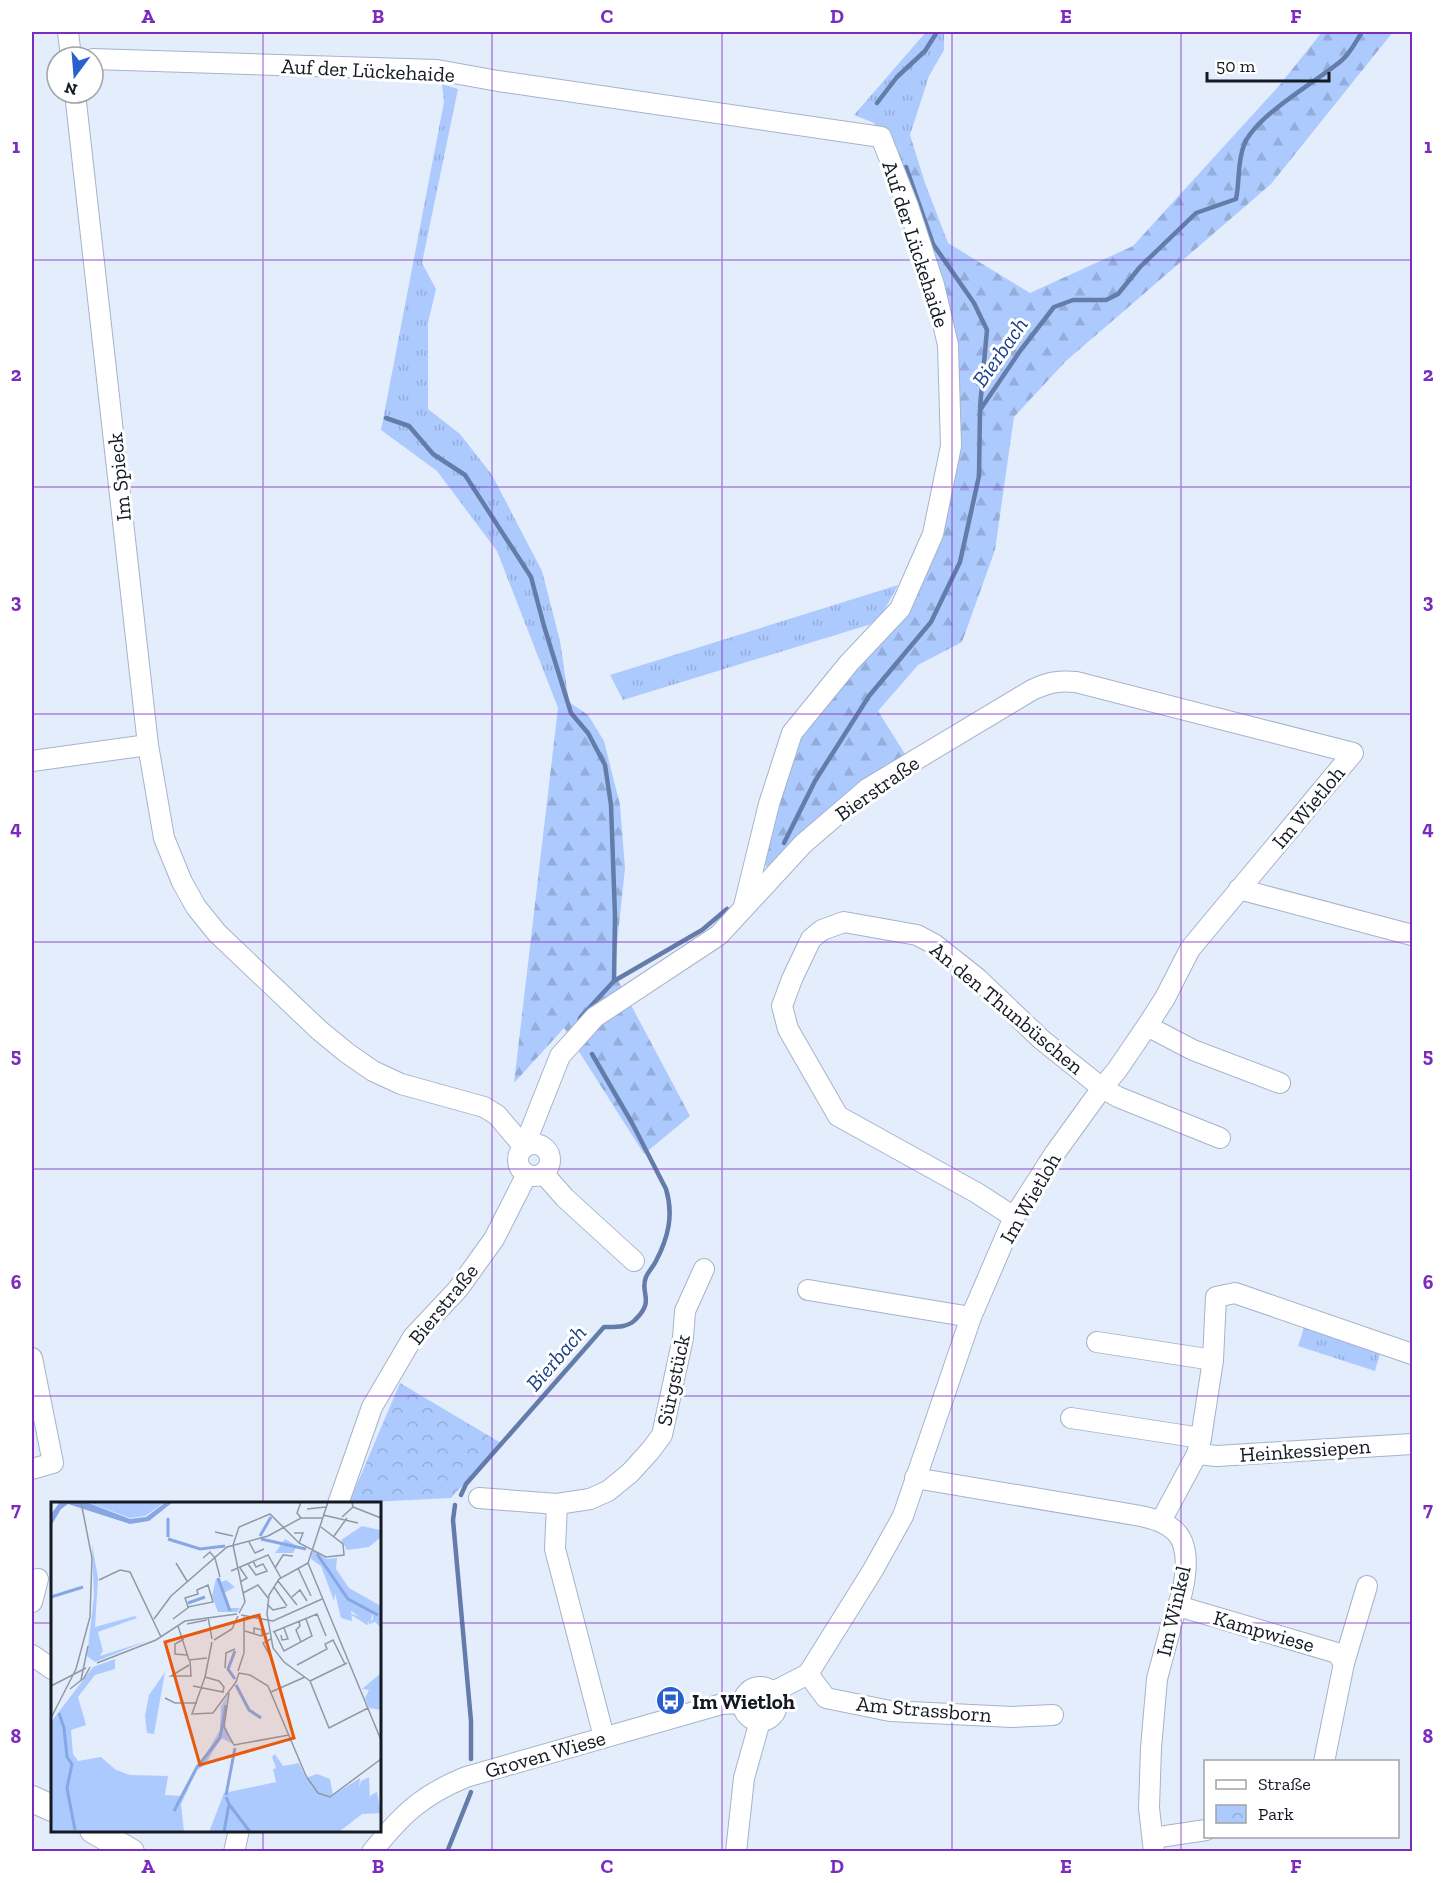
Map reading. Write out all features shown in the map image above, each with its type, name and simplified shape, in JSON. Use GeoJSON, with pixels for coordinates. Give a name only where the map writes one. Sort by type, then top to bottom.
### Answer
{"type":"FeatureCollection","features":[{"type":"Feature","properties":{"kind":"main road"},"geometry":{"type":"LineString","coordinates":[[32,1798],[51,1808]]}},
{"type":"Feature","properties":{"kind":"main road"},"geometry":{"type":"LineString","coordinates":[[97,1832],[131,1851]]}},
{"type":"Feature","properties":{"kind":"street","name":"Auf der Lückehaide"},"geometry":{"type":"LineString","coordinates":[[105,58],[437,70],[881,137],[920,239],[946,335],[951,446],[933,534],[900,609],[849,663],[792,733],[769,804],[744,908]]}},
{"type":"Feature","properties":{"kind":"street","name":"Im Spieck"},"geometry":{"type":"LineString","coordinates":[[76,105],[148,745],[164,838],[182,882],[195,907],[216,933],[318,1030],[346,1053],[373,1071],[401,1084],[484,1107],[497,1115],[524,1147]]}},
{"type":"Feature","properties":{"kind":"street","name":"Bierstraße"},"geometry":{"type":"LineString","coordinates":[[524,1147],[560,1056],[596,1017],[719,935],[803,844],[867,789],[1032,690],[1048,683],[1076,682],[1353,753]]}},
{"type":"Feature","properties":{"kind":"street"},"geometry":{"type":"LineString","coordinates":[[32,761],[148,745]]}},
{"type":"Feature","properties":{"kind":"street","name":"Im Wietloh"},"geometry":{"type":"LineString","coordinates":[[808,1674],[873,1570],[903,1516],[971,1317],[1014,1216],[1055,1153],[1147,1026],[1165,998],[1190,949],[1353,753]]}},
{"type":"Feature","properties":{"kind":"street"},"geometry":{"type":"LineString","coordinates":[[1239,889],[1413,935]]}},
{"type":"Feature","properties":{"kind":"street","name":"An den Thunbüschen"},"geometry":{"type":"LineString","coordinates":[[1014,1216],[967,1187],[838,1116],[788,1029],[782,1006],[811,939],[822,930],[844,922],[917,935],[934,944],[977,978],[1042,1040],[1102,1088]]}},
{"type":"Feature","properties":{"kind":"street"},"geometry":{"type":"LineString","coordinates":[[1147,1026],[1193,1050],[1280,1083]]}},
{"type":"Feature","properties":{"kind":"street"},"geometry":{"type":"LineString","coordinates":[[1102,1088],[1118,1097],[1220,1138]]}},
{"type":"Feature","properties":{"kind":"street"},"geometry":{"type":"LineString","coordinates":[[535,1174],[550,1162],[548,1151],[534,1144],[524,1147],[519,1157],[523,1171],[535,1174],[565,1198],[634,1262]]}},
{"type":"Feature","properties":{"kind":"street","name":"Bierstraße"},"geometry":{"type":"LineString","coordinates":[[338,1502],[372,1407],[413,1336],[458,1289],[494,1239],[535,1174]]}},
{"type":"Feature","properties":{"kind":"street","name":"Sürgstück"},"geometry":{"type":"LineString","coordinates":[[479,1498],[557,1504],[590,1498],[608,1491],[630,1473],[662,1435],[683,1338],[686,1311],[704,1269]]}},
{"type":"Feature","properties":{"kind":"street"},"geometry":{"type":"LineString","coordinates":[[808,1290],[971,1317]]}},
{"type":"Feature","properties":{"kind":"street"},"geometry":{"type":"LineString","coordinates":[[915,1478],[1161,1521],[1199,1446],[1213,1360],[1216,1297],[1235,1293],[1413,1354]]}},
{"type":"Feature","properties":{"kind":"street"},"geometry":{"type":"LineString","coordinates":[[1097,1342],[1213,1360]]}},
{"type":"Feature","properties":{"kind":"street"},"geometry":{"type":"LineString","coordinates":[[32,1358],[53,1463],[32,1469]]}},
{"type":"Feature","properties":{"kind":"street","name":"Heinkessiepen"},"geometry":{"type":"LineString","coordinates":[[1071,1418],[1199,1446],[1217,1456],[1413,1444]]}},
{"type":"Feature","properties":{"kind":"street"},"geometry":{"type":"LineString","coordinates":[[557,1504],[555,1549],[604,1737]]}},
{"type":"Feature","properties":{"kind":"street","name":"Im Winkel"},"geometry":{"type":"LineString","coordinates":[[1154,1845],[1149,1808],[1157,1679],[1187,1569],[1185,1549],[1177,1532],[1161,1521]]}},
{"type":"Feature","properties":{"kind":"street"},"geometry":{"type":"LineString","coordinates":[[32,1602],[41,1580]]}},
{"type":"Feature","properties":{"kind":"street"},"geometry":{"type":"LineString","coordinates":[[1324,1760],[1344,1664],[1367,1586]]}},
{"type":"Feature","properties":{"kind":"street","name":"Kampwiese"},"geometry":{"type":"LineString","coordinates":[[1178,1606],[1337,1653],[1344,1664]]}},
{"type":"Feature","properties":{"kind":"street"},"geometry":{"type":"LineString","coordinates":[[32,1655],[51,1668]]}},
{"type":"Feature","properties":{"kind":"street"},"geometry":{"type":"LineString","coordinates":[[773,1692],[808,1674]]}},
{"type":"Feature","properties":{"kind":"street","name":"Am Strassborn"},"geometry":{"type":"LineString","coordinates":[[808,1674],[826,1698],[890,1711],[1012,1717],[1053,1715]]}},
{"type":"Feature","properties":{"kind":"street"},"geometry":{"type":"LineString","coordinates":[[758,1686],[773,1692],[777,1699],[774,1714],[767,1720],[760,1721],[747,1715],[743,1703],[745,1695],[751,1689],[758,1686]]}},
{"type":"Feature","properties":{"kind":"street","name":"Groven Wiese"},"geometry":{"type":"LineString","coordinates":[[372,1851],[404,1814],[427,1796],[445,1786],[489,1769],[722,1704],[743,1703]]}},
{"type":"Feature","properties":{"kind":"street"},"geometry":{"type":"LineString","coordinates":[[736,1851],[744,1779],[760,1721]]}},
{"type":"Feature","properties":{"kind":"street"},"geometry":{"type":"LineString","coordinates":[[1154,1845],[1204,1831]]}},
{"type":"Feature","properties":{"kind":"street"},"geometry":{"type":"LineString","coordinates":[[234,1851],[239,1832]]}},
{"type":"Feature","properties":{"kind":"green space"},"geometry":{"type":"Polygon","coordinates":[[[926,32],[944,32],[944,50],[929,76],[910,135],[893,156],[874,123],[854,115],[926,32]]]}},
{"type":"Feature","properties":{"kind":"green space"},"geometry":{"type":"Polygon","coordinates":[[[1322,32],[1393,32],[1271,184],[1066,361],[1014,417],[995,550],[962,642],[918,665],[878,711],[905,754],[832,805],[770,870],[760,860],[797,736],[906,612],[935,535],[955,348],[893,156],[910,135],[948,243],[1030,293],[1133,246],[1278,87],[1322,32]]]}},
{"type":"Feature","properties":{"kind":"green space"},"geometry":{"type":"Polygon","coordinates":[[[442,84],[458,89],[422,263],[436,289],[428,323],[428,409],[460,434],[492,475],[542,571],[560,641],[569,702],[558,708],[497,551],[437,471],[381,430],[444,102],[442,84]]]}},
{"type":"Feature","properties":{"kind":"green space"},"geometry":{"type":"Polygon","coordinates":[[[898,585],[878,622],[623,700],[610,675],[898,585]]]}},
{"type":"Feature","properties":{"kind":"green space"},"geometry":{"type":"Polygon","coordinates":[[[569,702],[588,715],[604,741],[620,805],[625,868],[614,973],[690,1116],[644,1154],[564,1028],[514,1083],[558,708],[569,702]]]}},
{"type":"Feature","properties":{"kind":"green space"},"geometry":{"type":"Polygon","coordinates":[[[1306,1322],[1382,1347],[1375,1371],[1298,1346],[1306,1322]]]}},
{"type":"Feature","properties":{"kind":"green space"},"geometry":{"type":"Polygon","coordinates":[[[400,1383],[501,1443],[451,1498],[349,1502],[400,1383]]]}},
{"type":"Feature","properties":{"kind":"waterway"},"geometry":{"type":"LineString","coordinates":[[877,103],[897,77],[925,51],[937,32]]}},
{"type":"Feature","properties":{"kind":"waterway","name":"Bierbach"},"geometry":{"type":"LineString","coordinates":[[784,843],[815,781],[869,696],[931,622],[960,562],[979,476],[980,410],[1020,351],[1054,307],[1073,300],[1106,300],[1118,294],[1140,267],[1196,213],[1236,199],[1239,165],[1244,145],[1251,134],[1273,111],[1344,58],[1362,32]]}},
{"type":"Feature","properties":{"kind":"waterway"},"geometry":{"type":"LineString","coordinates":[[906,167],[933,244],[974,303],[987,330],[980,407]]}},
{"type":"Feature","properties":{"kind":"waterway"},"geometry":{"type":"LineString","coordinates":[[386,418],[409,426],[433,454],[465,475],[531,577],[571,713],[588,733],[605,765],[611,805],[615,916],[614,981]]}},
{"type":"Feature","properties":{"kind":"waterway","name":"Bierbach"},"geometry":{"type":"LineString","coordinates":[[578,1026],[580,1018],[614,981],[702,930],[727,909]]}},
{"type":"Feature","properties":{"kind":"waterway","name":"Bierbach"},"geometry":{"type":"LineString","coordinates":[[461,1495],[466,1484],[604,1327],[628,1324],[641,1313],[646,1302],[644,1283],[667,1235],[670,1208],[666,1189],[632,1123],[592,1054]]}},
{"type":"Feature","properties":{"kind":"waterway","name":"Bierbach"},"geometry":{"type":"LineString","coordinates":[[455,1505],[453,1520],[471,1721],[471,1759]]}},
{"type":"Feature","properties":{"kind":"waterway","name":"Bierbach"},"geometry":{"type":"LineString","coordinates":[[447,1852],[471,1792]]}},
{"type":"Feature","properties":{"kind":"place","name":"Im Wietloh"},"geometry":{"type":"Point","coordinates":[671,1701]}}]}
